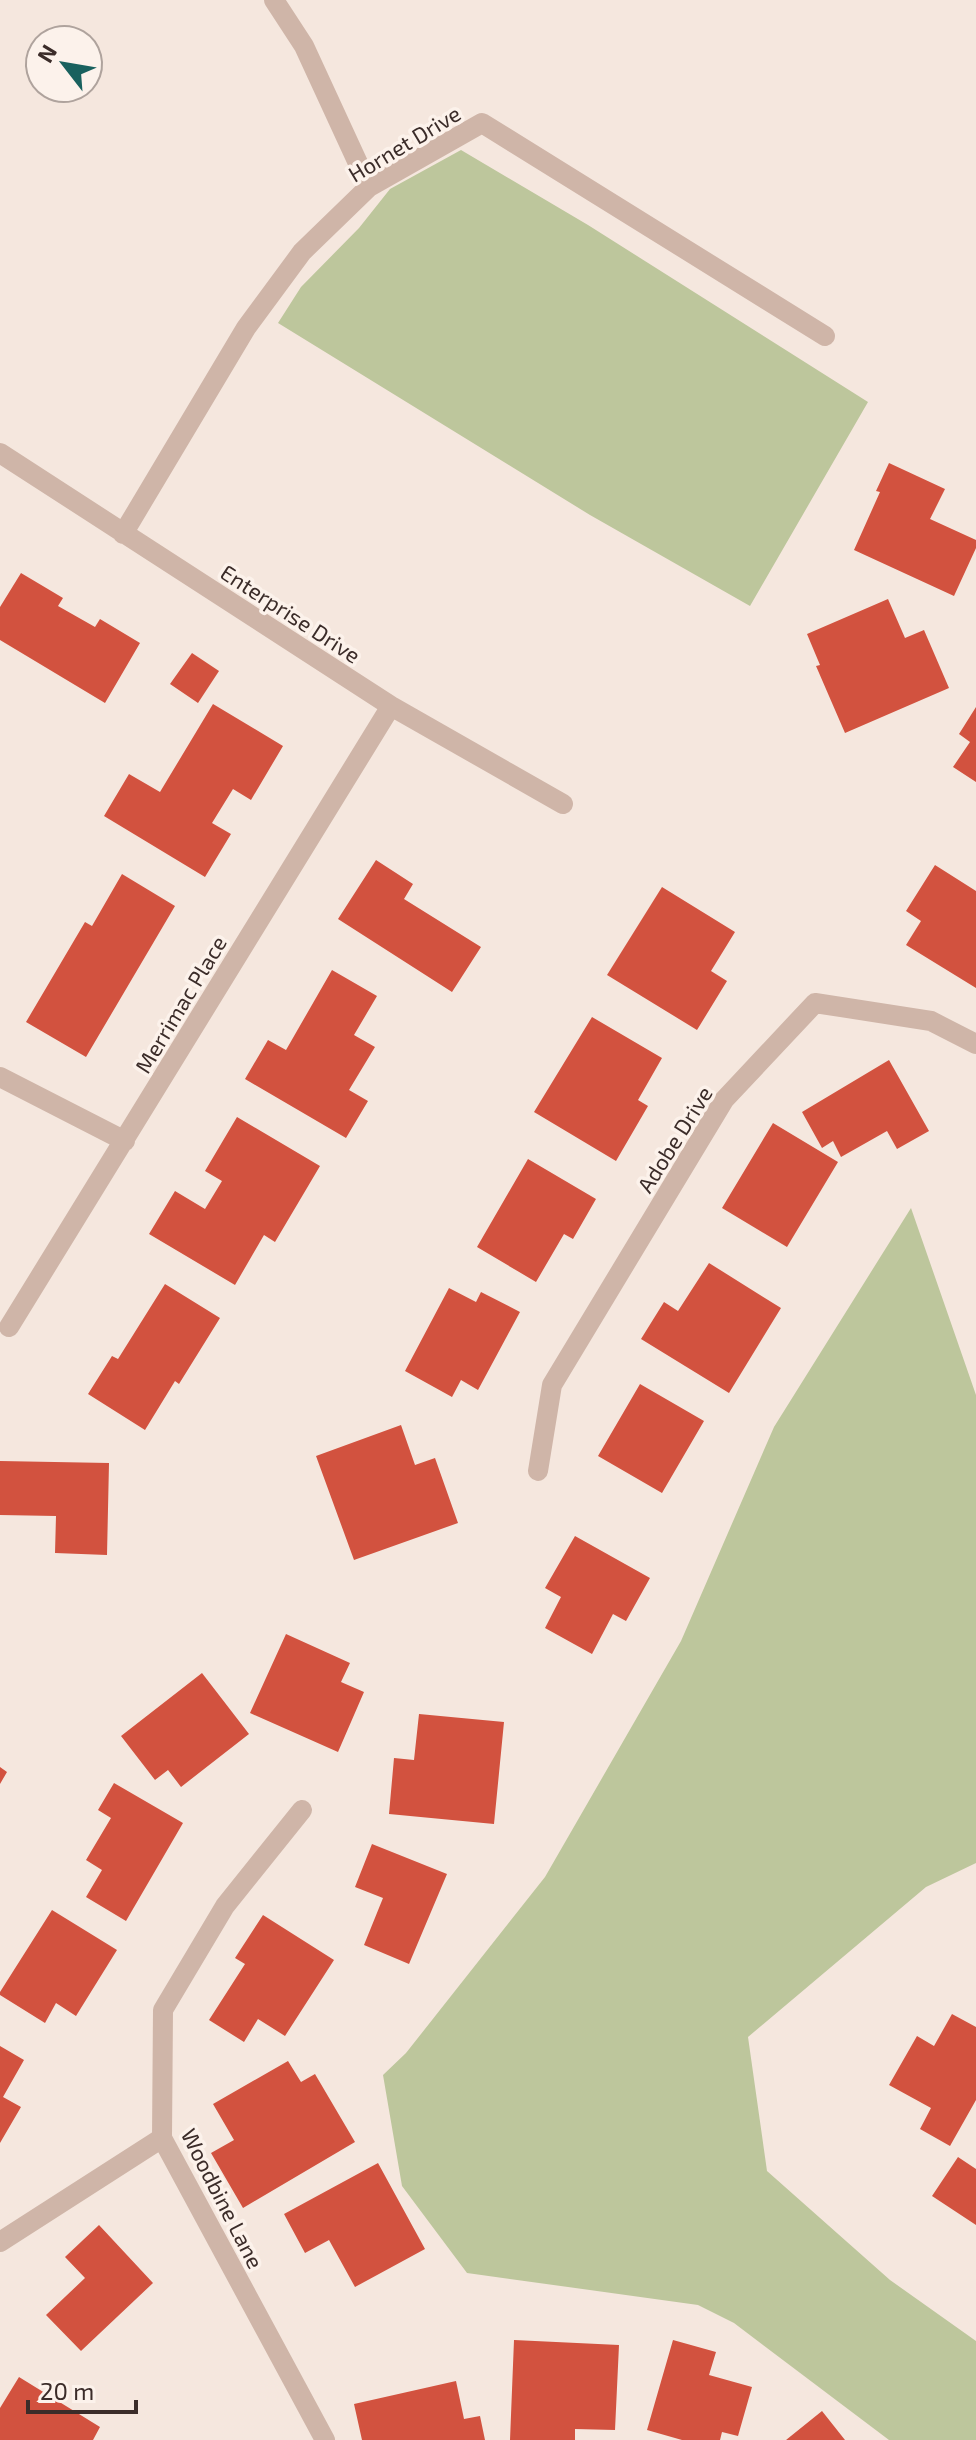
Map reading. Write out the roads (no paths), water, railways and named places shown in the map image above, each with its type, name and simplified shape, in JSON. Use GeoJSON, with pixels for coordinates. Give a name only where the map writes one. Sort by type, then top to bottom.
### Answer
{"type":"FeatureCollection","features":[{"type":"Feature","properties":{"kind":"street"},"geometry":{"type":"LineString","coordinates":[[274,0],[304,46],[369,187]]}},
{"type":"Feature","properties":{"kind":"street","name":"Hornet Drive"},"geometry":{"type":"LineString","coordinates":[[123,534],[246,328],[302,252],[369,187],[482,123],[825,336]]}},
{"type":"Feature","properties":{"kind":"street","name":"Enterprise Drive"},"geometry":{"type":"LineString","coordinates":[[0,453],[391,706],[563,804]]}},
{"type":"Feature","properties":{"kind":"street","name":"Merrimac Place"},"geometry":{"type":"LineString","coordinates":[[9,1327],[391,706]]}},
{"type":"Feature","properties":{"kind":"street","name":"Adobe Drive"},"geometry":{"type":"LineString","coordinates":[[538,1471],[552,1385],[724,1100],[815,1003],[931,1021],[976,1044]]}},
{"type":"Feature","properties":{"kind":"street"},"geometry":{"type":"LineString","coordinates":[[0,1077],[125,1141]]}},
{"type":"Feature","properties":{"kind":"street","name":"Woodbine Lane"},"geometry":{"type":"LineString","coordinates":[[302,1810],[225,1906],[163,2010],[162,2138],[325,2440]]}},
{"type":"Feature","properties":{"kind":"street"},"geometry":{"type":"LineString","coordinates":[[0,2242],[162,2138]]}}]}
